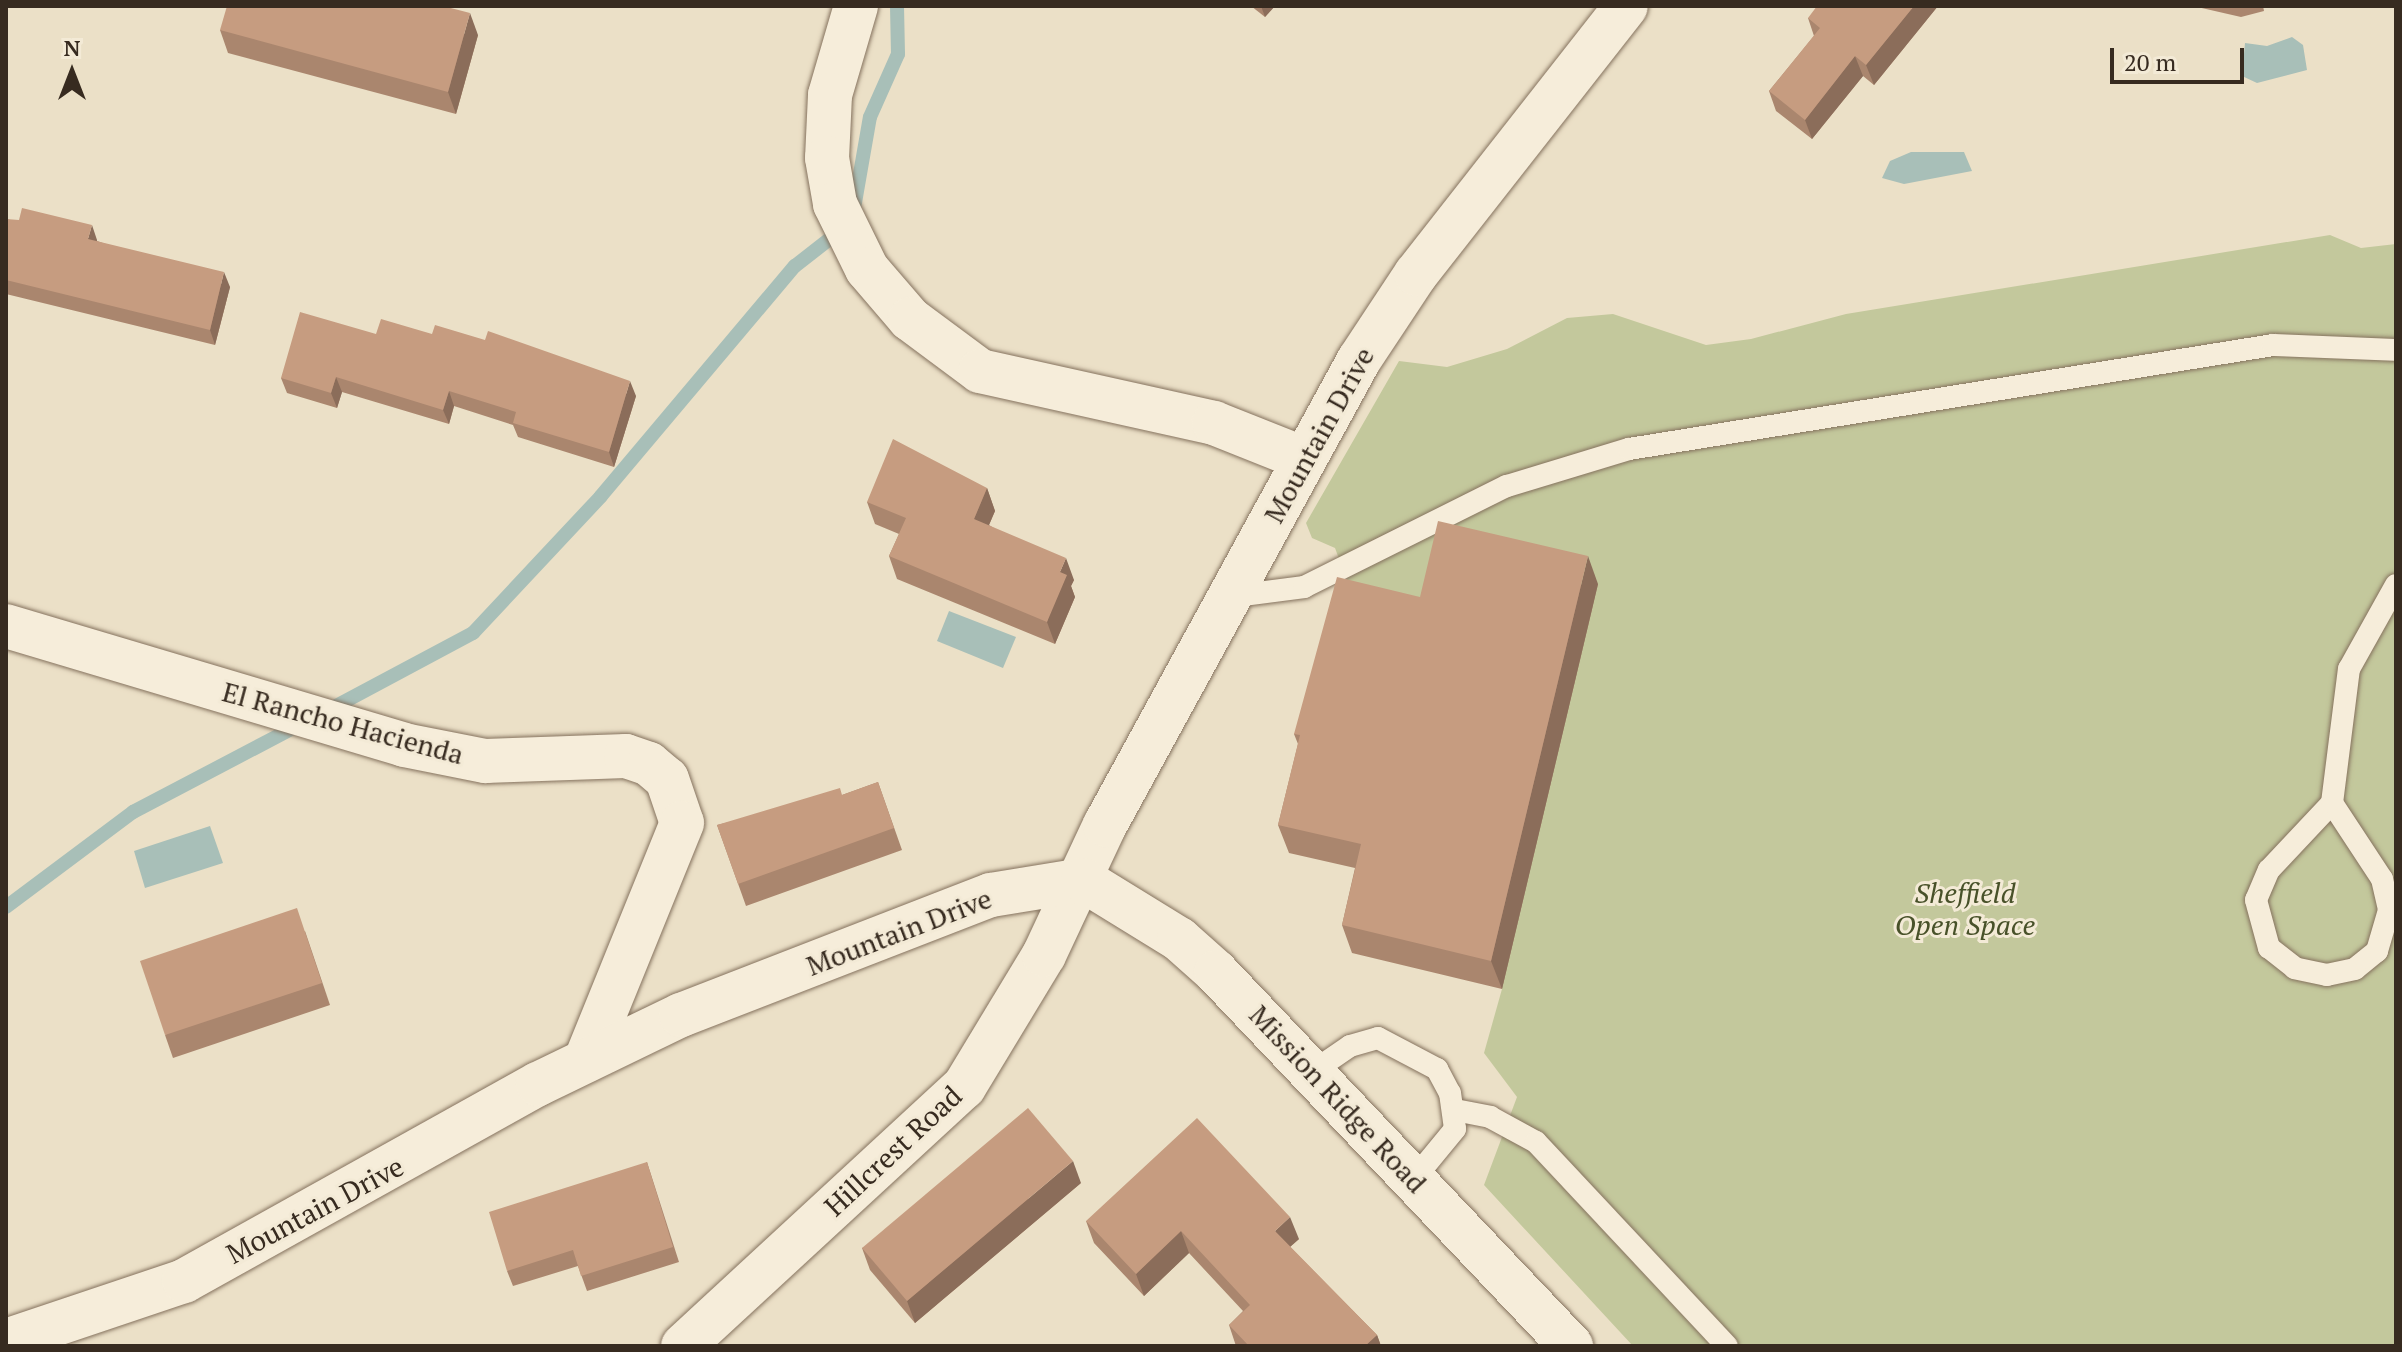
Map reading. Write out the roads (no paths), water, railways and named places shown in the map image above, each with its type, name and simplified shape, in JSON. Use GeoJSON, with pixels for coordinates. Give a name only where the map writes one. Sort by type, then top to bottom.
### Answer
{"type":"FeatureCollection","features":[{"type":"Feature","properties":{"kind":"street"},"geometry":{"type":"LineString","coordinates":[[856,6],[830,95],[832,189],[867,269],[910,319],[980,371],[1214,423],[1302,458]]}},
{"type":"Feature","properties":{"kind":"street","name":"Mountain Drive"},"geometry":{"type":"LineString","coordinates":[[6,1341],[184,1281],[586,1060],[681,1015],[991,895],[1083,880],[1105,825],[1235,596],[1302,458],[1416,274],[1626,6]]}},
{"type":"Feature","properties":{"kind":"street","name":"El Rancho Hacienda"},"geometry":{"type":"LineString","coordinates":[[6,626],[404,745],[485,761],[626,756],[649,764],[678,800],[677,846],[586,1060]]}},
{"type":"Feature","properties":{"kind":"street","name":"Mission Ridge Road"},"geometry":{"type":"LineString","coordinates":[[1083,880],[1179,939],[1312,1072],[1571,1346]]}},
{"type":"Feature","properties":{"kind":"street","name":"Hillcrest Road"},"geometry":{"type":"LineString","coordinates":[[683,1346],[964,1087],[1083,880]]}},
{"type":"Feature","properties":{"kind":"lane"},"geometry":{"type":"LineString","coordinates":[[1235,596],[1304,587],[1496,490],[1629,449],[2273,345],[2396,350]]}},
{"type":"Feature","properties":{"kind":"lane"},"geometry":{"type":"LineString","coordinates":[[2332,803],[2373,860],[2389,910],[2377,951],[2355,969],[2327,975],[2295,968],[2269,948],[2256,900],[2269,870],[2332,803],[2349,669],[2396,585]]}},
{"type":"Feature","properties":{"kind":"lane"},"geometry":{"type":"LineString","coordinates":[[1312,1072],[1366,1039],[1385,1038],[1437,1069],[1455,1110],[1449,1141],[1413,1180]]}},
{"type":"Feature","properties":{"kind":"lane"},"geometry":{"type":"LineString","coordinates":[[1455,1110],[1499,1121],[1536,1142],[1727,1346]]}},
{"type":"Feature","properties":{"kind":"water"},"geometry":{"type":"Polygon","coordinates":[[[2292,37],[2303,45],[2307,70],[2257,83],[2242,76],[2245,43],[2267,46],[2292,37]]]}},
{"type":"Feature","properties":{"kind":"water"},"geometry":{"type":"Polygon","coordinates":[[[1911,152],[1964,152],[1972,171],[1904,184],[1882,178],[1890,161],[1911,152]]]}},
{"type":"Feature","properties":{"kind":"water"},"geometry":{"type":"Polygon","coordinates":[[[949,611],[1016,637],[1003,668],[937,641],[949,611]]]}},
{"type":"Feature","properties":{"kind":"water"},"geometry":{"type":"Polygon","coordinates":[[[210,826],[223,863],[145,888],[134,851],[210,826]]]}},
{"type":"Feature","properties":{"kind":"waterway"},"geometry":{"type":"LineString","coordinates":[[853,214],[870,117],[898,54],[897,6]]}},
{"type":"Feature","properties":{"kind":"waterway"},"geometry":{"type":"LineString","coordinates":[[325,712],[473,633],[601,496],[795,266],[841,230]]}},
{"type":"Feature","properties":{"kind":"waterway"},"geometry":{"type":"LineString","coordinates":[[6,907],[133,812],[299,725]]}},
{"type":"Feature","properties":{"kind":"park label","name":"Sheffield Open Space"},"geometry":{"type":"Point","coordinates":[1965,909]}}]}
